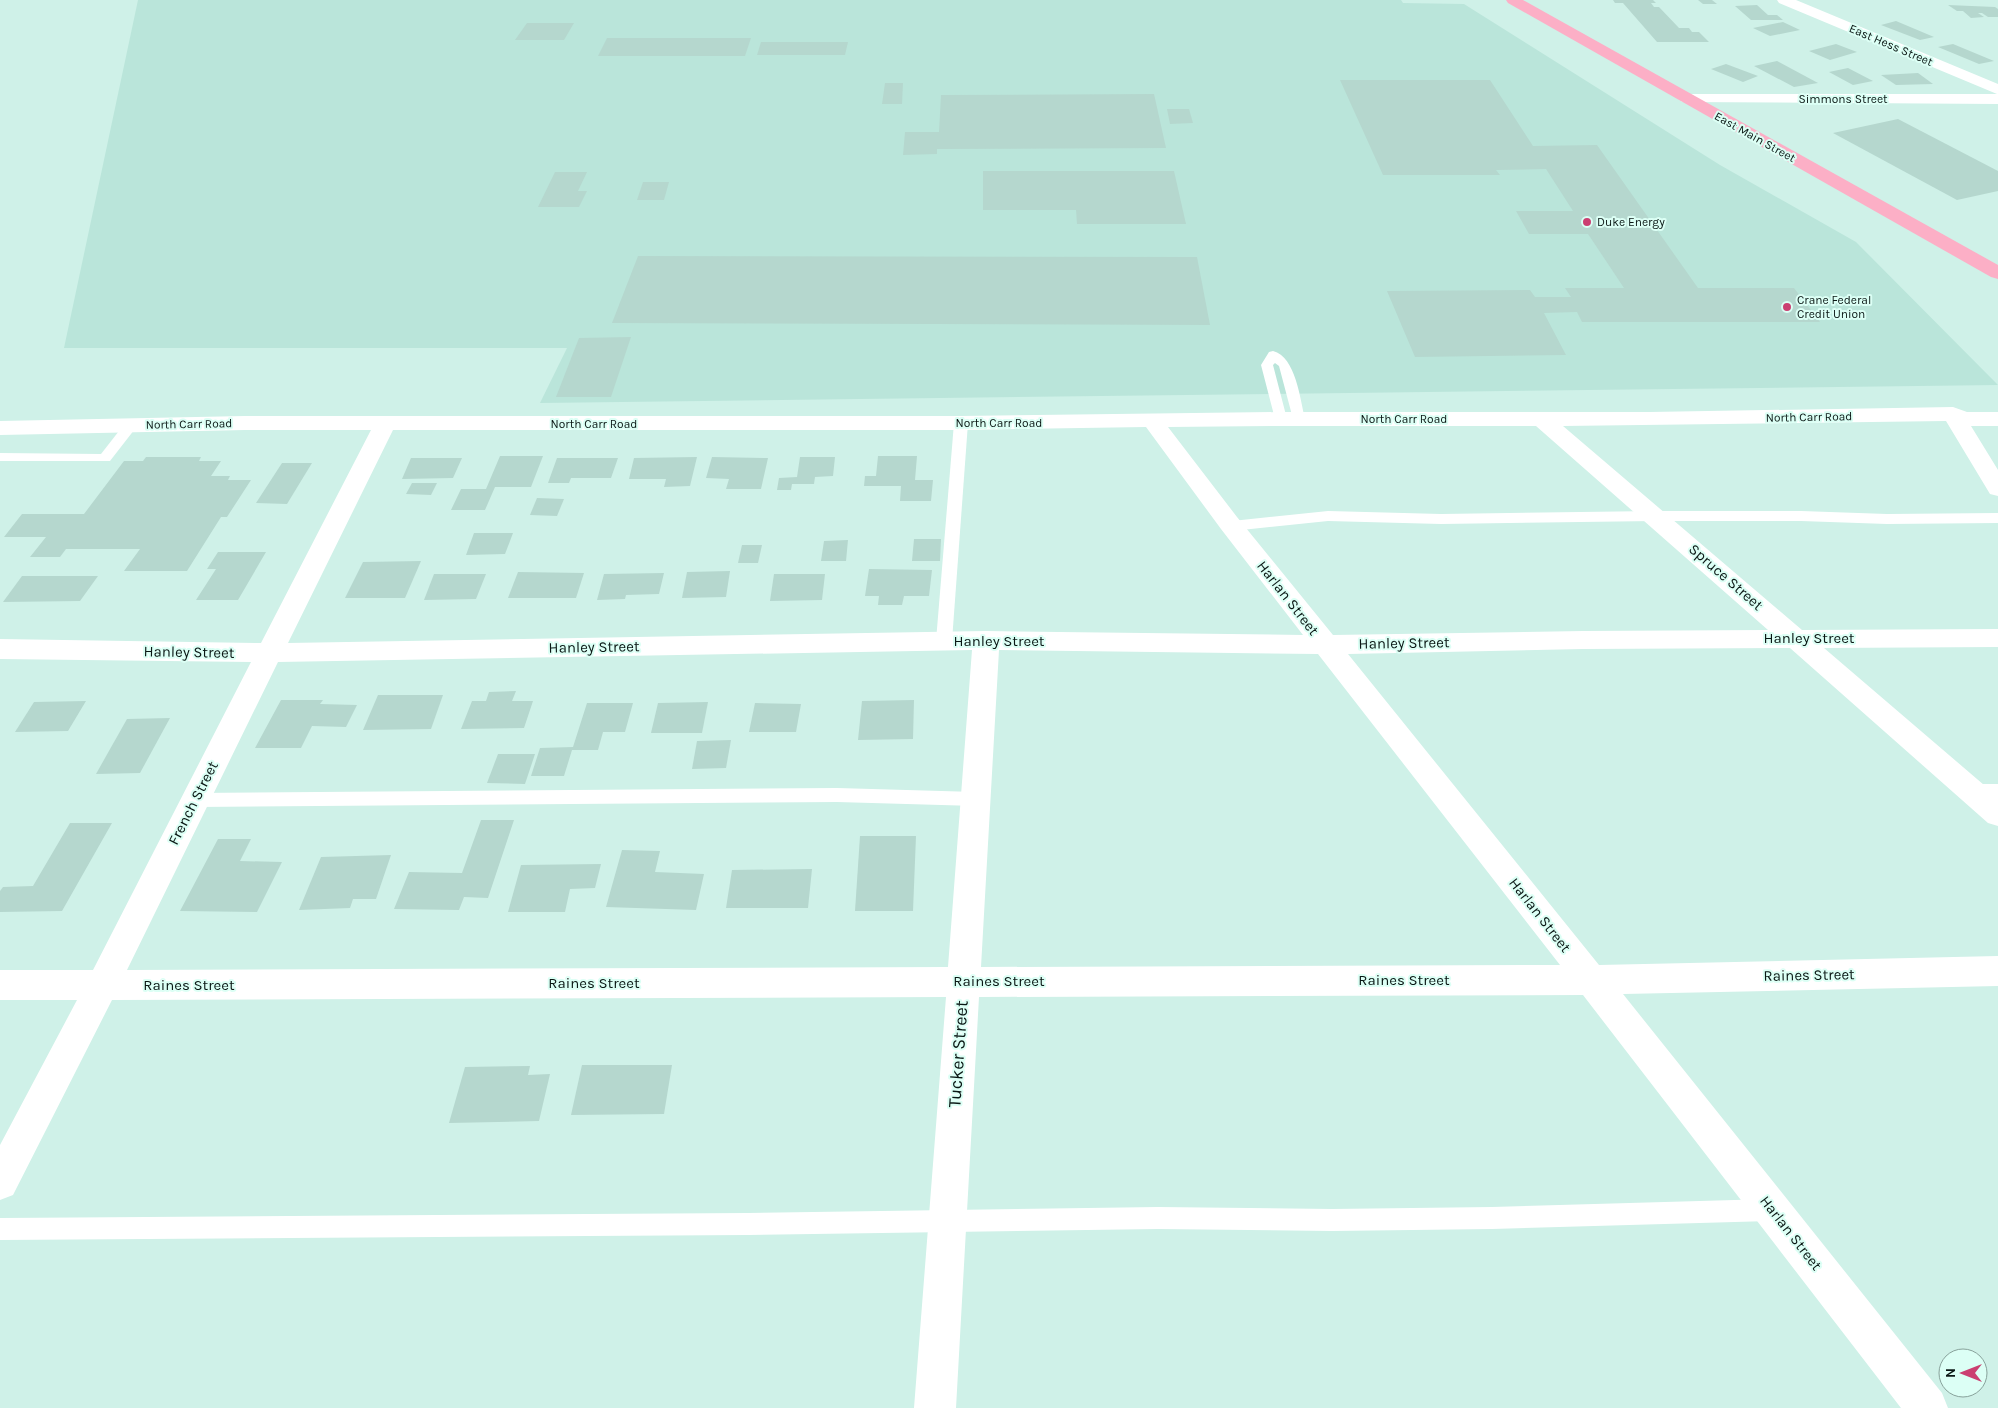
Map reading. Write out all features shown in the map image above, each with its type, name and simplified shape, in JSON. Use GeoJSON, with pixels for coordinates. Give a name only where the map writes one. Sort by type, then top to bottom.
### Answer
{"type":"FeatureCollection","features":[{"type":"Feature","properties":{"kind":"main road","name":"East Main Street"},"geometry":{"type":"LineString","coordinates":[[1513,0],[1998,274]]}},
{"type":"Feature","properties":{"kind":"street","name":"East Hess Street"},"geometry":{"type":"LineString","coordinates":[[1784,0],[1998,90]]}},
{"type":"Feature","properties":{"kind":"street","name":"Simmons Street"},"geometry":{"type":"LineString","coordinates":[[1688,99],[1998,99]]}},
{"type":"Feature","properties":{"kind":"street","name":"North Carr Road"},"geometry":{"type":"LineString","coordinates":[[0,428],[245,423],[961,423],[1290,419],[1543,420],[1953,414],[1964,419],[1998,419]]}},
{"type":"Feature","properties":{"kind":"street"},"geometry":{"type":"LineString","coordinates":[[1953,414],[1998,489]]}},
{"type":"Feature","properties":{"kind":"street","name":"Spruce Street"},"geometry":{"type":"LineString","coordinates":[[1543,420],[1998,814]]}},
{"type":"Feature","properties":{"kind":"street","name":"Harlan Street"},"geometry":{"type":"LineString","coordinates":[[1154,422],[1325,645],[1773,1210],[1927,1408]]}},
{"type":"Feature","properties":{"kind":"street","name":"French Street"},"geometry":{"type":"LineString","coordinates":[[0,1182],[102,986],[268,653],[385,424]]}},
{"type":"Feature","properties":{"kind":"street","name":"Hanley Street"},"geometry":{"type":"LineString","coordinates":[[0,649],[268,653],[986,640],[1325,645],[1796,638],[1998,638]]}},
{"type":"Feature","properties":{"kind":"street","name":"Tucker Street"},"geometry":{"type":"LineString","coordinates":[[935,1408],[986,640]]}},
{"type":"Feature","properties":{"kind":"street","name":"Raines Street"},"geometry":{"type":"LineString","coordinates":[[0,985],[1591,980],[1998,971]]}},
{"type":"Feature","properties":{"kind":"lane"},"geometry":{"type":"LineString","coordinates":[[944,641],[961,423]]}},
{"type":"Feature","properties":{"kind":"lane"},"geometry":{"type":"LineString","coordinates":[[0,457],[105,458],[131,425]]}},
{"type":"Feature","properties":{"kind":"lane"},"geometry":{"type":"LineString","coordinates":[[1232,526],[1328,516],[1441,519],[1655,516],[1801,516],[1887,519],[1998,518]]}},
{"type":"Feature","properties":{"kind":"lane"},"geometry":{"type":"LineString","coordinates":[[1971,791],[1998,790]]}},
{"type":"Feature","properties":{"kind":"lane"},"geometry":{"type":"LineString","coordinates":[[195,800],[818,795],[976,799]]}},
{"type":"Feature","properties":{"kind":"lane"},"geometry":{"type":"LineString","coordinates":[[0,1229],[738,1224],[948,1220],[1464,1218],[1773,1210]]}},
{"type":"Feature","properties":{"kind":"shaded area","name":"Duke Energy"},"geometry":{"type":"Polygon","coordinates":[[[138,0],[1401,0],[1403,3],[1464,4],[1720,165],[1856,242],[1998,385],[540,403],[567,348],[64,348],[138,0]]]}},
{"type":"Feature","properties":{"kind":"building"},"geometry":{"type":"Polygon","coordinates":[[[1613,0],[1653,0],[1656,3],[1651,3],[1654,7],[1659,7],[1679,28],[1689,28],[1692,32],[1699,32],[1709,42],[1657,42],[1623,3],[1615,3],[1613,0]]]}},
{"type":"Feature","properties":{"kind":"building"},"geometry":{"type":"Polygon","coordinates":[[[1698,0],[1712,0],[1717,4],[1703,4],[1698,0]]]}},
{"type":"Feature","properties":{"kind":"building"},"geometry":{"type":"Polygon","coordinates":[[[1757,5],[1768,15],[1777,15],[1783,20],[1751,20],[1735,6],[1757,5]]]}},
{"type":"Feature","properties":{"kind":"building"},"geometry":{"type":"Polygon","coordinates":[[[1948,5],[1995,7],[1998,9],[1998,17],[1988,17],[1978,13],[1984,17],[1971,18],[1963,11],[1957,11],[1948,5]]]}},
{"type":"Feature","properties":{"kind":"building"},"geometry":{"type":"Polygon","coordinates":[[[1896,21],[1934,37],[1920,40],[1881,25],[1896,21]]]}},
{"type":"Feature","properties":{"kind":"building"},"geometry":{"type":"Polygon","coordinates":[[[1783,22],[1800,30],[1770,36],[1753,28],[1783,22]]]}},
{"type":"Feature","properties":{"kind":"building"},"geometry":{"type":"Polygon","coordinates":[[[527,23],[574,23],[564,40],[515,40],[527,23]]]}},
{"type":"Feature","properties":{"kind":"building"},"geometry":{"type":"Polygon","coordinates":[[[607,38],[751,38],[745,56],[598,56],[607,38]]]}},
{"type":"Feature","properties":{"kind":"building"},"geometry":{"type":"Polygon","coordinates":[[[761,42],[848,42],[845,55],[757,55],[761,42]]]}},
{"type":"Feature","properties":{"kind":"building"},"geometry":{"type":"Polygon","coordinates":[[[1836,44],[1857,52],[1830,60],[1809,51],[1836,44]]]}},
{"type":"Feature","properties":{"kind":"building"},"geometry":{"type":"Polygon","coordinates":[[[1953,44],[1994,61],[1979,64],[1938,47],[1953,44]]]}},
{"type":"Feature","properties":{"kind":"building"},"geometry":{"type":"Polygon","coordinates":[[[1777,61],[1818,83],[1794,87],[1754,66],[1777,61]]]}},
{"type":"Feature","properties":{"kind":"building"},"geometry":{"type":"Polygon","coordinates":[[[1726,64],[1758,76],[1743,82],[1711,69],[1726,64]]]}},
{"type":"Feature","properties":{"kind":"building"},"geometry":{"type":"Polygon","coordinates":[[[1848,68],[1873,81],[1853,85],[1829,72],[1848,68]]]}},
{"type":"Feature","properties":{"kind":"building"},"geometry":{"type":"Polygon","coordinates":[[[1918,73],[1933,84],[1896,85],[1881,75],[1918,73]]]}},
{"type":"Feature","properties":{"kind":"building","name":"Duke Energy"},"geometry":{"type":"Polygon","coordinates":[[[1340,80],[1490,80],[1533,146],[1597,145],[1698,288],[1794,288],[1820,322],[1582,322],[1577,312],[1544,313],[1566,355],[1415,357],[1387,291],[1530,290],[1535,297],[1571,297],[1565,288],[1624,288],[1588,234],[1529,234],[1516,211],[1573,211],[1546,169],[1496,170],[1500,175],[1383,175],[1340,80]]]}},
{"type":"Feature","properties":{"kind":"building"},"geometry":{"type":"Polygon","coordinates":[[[885,83],[903,83],[902,104],[882,104],[885,83]]]}},
{"type":"Feature","properties":{"kind":"building"},"geometry":{"type":"Polygon","coordinates":[[[1154,94],[1166,148],[937,149],[937,154],[903,155],[905,132],[939,132],[941,95],[1154,94]]]}},
{"type":"Feature","properties":{"kind":"building"},"geometry":{"type":"Polygon","coordinates":[[[1167,109],[1189,109],[1193,123],[1170,124],[1167,109]]]}},
{"type":"Feature","properties":{"kind":"building"},"geometry":{"type":"Polygon","coordinates":[[[1898,119],[1998,171],[1998,191],[1957,200],[1833,133],[1898,119]]]}},
{"type":"Feature","properties":{"kind":"building"},"geometry":{"type":"Polygon","coordinates":[[[983,171],[1174,171],[1186,224],[1077,224],[1076,210],[983,210],[983,171]]]}},
{"type":"Feature","properties":{"kind":"building"},"geometry":{"type":"Polygon","coordinates":[[[555,172],[587,172],[578,191],[587,191],[579,207],[538,207],[555,172]]]}},
{"type":"Feature","properties":{"kind":"building"},"geometry":{"type":"Polygon","coordinates":[[[643,182],[669,182],[664,200],[637,200],[643,182]]]}},
{"type":"Feature","properties":{"kind":"building"},"geometry":{"type":"Polygon","coordinates":[[[638,256],[1197,257],[1210,325],[612,323],[638,256]]]}},
{"type":"Feature","properties":{"kind":"building"},"geometry":{"type":"Polygon","coordinates":[[[631,337],[611,397],[556,397],[579,338],[631,337]]]}},
{"type":"Feature","properties":{"kind":"building"},"geometry":{"type":"Polygon","coordinates":[[[500,456],[543,456],[531,487],[495,487],[485,510],[451,510],[461,489],[486,489],[500,456]]]}},
{"type":"Feature","properties":{"kind":"building"},"geometry":{"type":"Polygon","coordinates":[[[878,456],[917,456],[915,480],[933,480],[931,501],[900,501],[901,486],[864,486],[865,476],[876,476],[878,456]]]}},
{"type":"Feature","properties":{"kind":"building"},"geometry":{"type":"Polygon","coordinates":[[[146,457],[201,457],[199,461],[221,461],[211,476],[230,476],[228,480],[251,480],[227,517],[221,517],[187,571],[124,571],[140,549],[66,549],[60,557],[30,557],[46,537],[4,537],[22,514],[84,514],[124,461],[143,461],[146,457]]]}},
{"type":"Feature","properties":{"kind":"building"},"geometry":{"type":"Polygon","coordinates":[[[697,457],[690,486],[664,487],[666,479],[629,479],[634,458],[697,457]]]}},
{"type":"Feature","properties":{"kind":"building"},"geometry":{"type":"Polygon","coordinates":[[[712,457],[768,458],[761,489],[726,489],[729,479],[706,478],[712,457]]]}},
{"type":"Feature","properties":{"kind":"building"},"geometry":{"type":"Polygon","coordinates":[[[800,457],[835,457],[833,476],[815,477],[814,484],[792,484],[791,490],[777,490],[779,478],[797,477],[800,457]]]}},
{"type":"Feature","properties":{"kind":"building"},"geometry":{"type":"Polygon","coordinates":[[[411,458],[462,458],[453,478],[402,479],[411,458]]]}},
{"type":"Feature","properties":{"kind":"building"},"geometry":{"type":"Polygon","coordinates":[[[557,458],[618,458],[611,478],[571,478],[569,483],[548,483],[557,458]]]}},
{"type":"Feature","properties":{"kind":"building"},"geometry":{"type":"Polygon","coordinates":[[[282,463],[312,463],[287,504],[256,503],[282,463]]]}},
{"type":"Feature","properties":{"kind":"building"},"geometry":{"type":"Polygon","coordinates":[[[412,483],[437,483],[431,495],[406,494],[412,483]]]}},
{"type":"Feature","properties":{"kind":"building"},"geometry":{"type":"Polygon","coordinates":[[[537,498],[564,499],[557,516],[530,515],[537,498]]]}},
{"type":"Feature","properties":{"kind":"building"},"geometry":{"type":"Polygon","coordinates":[[[474,533],[513,533],[505,554],[466,555],[474,533]]]}},
{"type":"Feature","properties":{"kind":"building"},"geometry":{"type":"Polygon","coordinates":[[[914,539],[941,539],[940,561],[912,561],[914,539]]]}},
{"type":"Feature","properties":{"kind":"building"},"geometry":{"type":"Polygon","coordinates":[[[848,540],[846,561],[821,561],[824,541],[848,540]]]}},
{"type":"Feature","properties":{"kind":"building"},"geometry":{"type":"Polygon","coordinates":[[[742,545],[762,545],[758,563],[738,563],[742,545]]]}},
{"type":"Feature","properties":{"kind":"building"},"geometry":{"type":"Polygon","coordinates":[[[218,552],[266,552],[238,600],[196,600],[216,569],[207,569],[218,552]]]}},
{"type":"Feature","properties":{"kind":"building"},"geometry":{"type":"Polygon","coordinates":[[[421,561],[405,598],[345,598],[363,562],[421,561]]]}},
{"type":"Feature","properties":{"kind":"building"},"geometry":{"type":"Polygon","coordinates":[[[869,569],[932,570],[929,596],[904,596],[902,605],[878,605],[879,596],[865,596],[869,569]]]}},
{"type":"Feature","properties":{"kind":"building"},"geometry":{"type":"Polygon","coordinates":[[[730,571],[726,597],[682,598],[687,572],[730,571]]]}},
{"type":"Feature","properties":{"kind":"building"},"geometry":{"type":"Polygon","coordinates":[[[518,572],[584,573],[576,598],[508,598],[518,572]]]}},
{"type":"Feature","properties":{"kind":"building"},"geometry":{"type":"Polygon","coordinates":[[[664,573],[659,594],[626,595],[625,599],[597,600],[604,574],[664,573]]]}},
{"type":"Feature","properties":{"kind":"building"},"geometry":{"type":"Polygon","coordinates":[[[434,574],[486,574],[476,599],[424,600],[434,574]]]}},
{"type":"Feature","properties":{"kind":"building"},"geometry":{"type":"Polygon","coordinates":[[[774,574],[825,574],[822,600],[770,601],[774,574]]]}},
{"type":"Feature","properties":{"kind":"building"},"geometry":{"type":"Polygon","coordinates":[[[22,576],[98,576],[80,601],[3,602],[22,576]]]}},
{"type":"Feature","properties":{"kind":"building"},"geometry":{"type":"Polygon","coordinates":[[[516,691],[512,701],[533,701],[524,728],[461,729],[472,701],[486,701],[489,692],[516,691]]]}},
{"type":"Feature","properties":{"kind":"building"},"geometry":{"type":"Polygon","coordinates":[[[378,695],[443,695],[431,729],[363,730],[378,695]]]}},
{"type":"Feature","properties":{"kind":"building"},"geometry":{"type":"Polygon","coordinates":[[[281,700],[323,700],[320,704],[357,705],[346,727],[312,726],[301,748],[255,748],[281,700]]]}},
{"type":"Feature","properties":{"kind":"building"},"geometry":{"type":"Polygon","coordinates":[[[914,700],[913,739],[858,740],[862,701],[914,700]]]}},
{"type":"Feature","properties":{"kind":"building"},"geometry":{"type":"Polygon","coordinates":[[[86,701],[68,731],[15,732],[34,702],[86,701]]]}},
{"type":"Feature","properties":{"kind":"building"},"geometry":{"type":"Polygon","coordinates":[[[708,702],[702,733],[651,733],[658,703],[708,702]]]}},
{"type":"Feature","properties":{"kind":"building"},"geometry":{"type":"Polygon","coordinates":[[[587,703],[633,703],[625,732],[603,732],[598,750],[572,750],[564,776],[531,776],[540,748],[573,747],[587,703]]]}},
{"type":"Feature","properties":{"kind":"building"},"geometry":{"type":"Polygon","coordinates":[[[755,703],[801,704],[796,732],[749,732],[755,703]]]}},
{"type":"Feature","properties":{"kind":"building"},"geometry":{"type":"Polygon","coordinates":[[[170,718],[140,773],[96,774],[127,719],[170,718]]]}},
{"type":"Feature","properties":{"kind":"building"},"geometry":{"type":"Polygon","coordinates":[[[731,740],[726,768],[692,769],[697,741],[731,740]]]}},
{"type":"Feature","properties":{"kind":"building"},"geometry":{"type":"Polygon","coordinates":[[[498,754],[535,754],[525,784],[487,783],[498,754]]]}},
{"type":"Feature","properties":{"kind":"building"},"geometry":{"type":"Polygon","coordinates":[[[481,820],[514,820],[488,898],[464,897],[459,910],[394,909],[409,872],[462,873],[481,820]]]}},
{"type":"Feature","properties":{"kind":"building"},"geometry":{"type":"Polygon","coordinates":[[[70,823],[112,823],[62,911],[0,912],[0,891],[3,887],[33,886],[70,823]]]}},
{"type":"Feature","properties":{"kind":"building"},"geometry":{"type":"Polygon","coordinates":[[[860,836],[916,836],[913,911],[855,911],[860,836]]]}},
{"type":"Feature","properties":{"kind":"building"},"geometry":{"type":"Polygon","coordinates":[[[218,839],[251,839],[240,861],[282,862],[257,912],[180,911],[218,839]]]}},
{"type":"Feature","properties":{"kind":"building"},"geometry":{"type":"Polygon","coordinates":[[[622,850],[660,851],[655,872],[704,874],[696,910],[606,907],[622,850]]]}},
{"type":"Feature","properties":{"kind":"building"},"geometry":{"type":"Polygon","coordinates":[[[391,855],[376,899],[353,899],[350,908],[299,910],[321,857],[391,855]]]}},
{"type":"Feature","properties":{"kind":"building"},"geometry":{"type":"Polygon","coordinates":[[[601,864],[595,888],[570,889],[565,912],[508,912],[521,865],[601,864]]]}},
{"type":"Feature","properties":{"kind":"building"},"geometry":{"type":"Polygon","coordinates":[[[812,869],[808,908],[726,908],[732,870],[812,869]]]}},
{"type":"Feature","properties":{"kind":"building"},"geometry":{"type":"Polygon","coordinates":[[[582,1065],[672,1065],[664,1114],[571,1115],[582,1065]]]}},
{"type":"Feature","properties":{"kind":"building"},"geometry":{"type":"Polygon","coordinates":[[[530,1066],[528,1075],[550,1074],[539,1121],[449,1123],[465,1067],[530,1066]]]}},
{"type":"Feature","properties":{"kind":"place","name":"Duke Energy"},"geometry":{"type":"Point","coordinates":[1587,222]}},
{"type":"Feature","properties":{"kind":"place","name":"Crane Federal Credit Union"},"geometry":{"type":"Point","coordinates":[1787,307]}}]}
